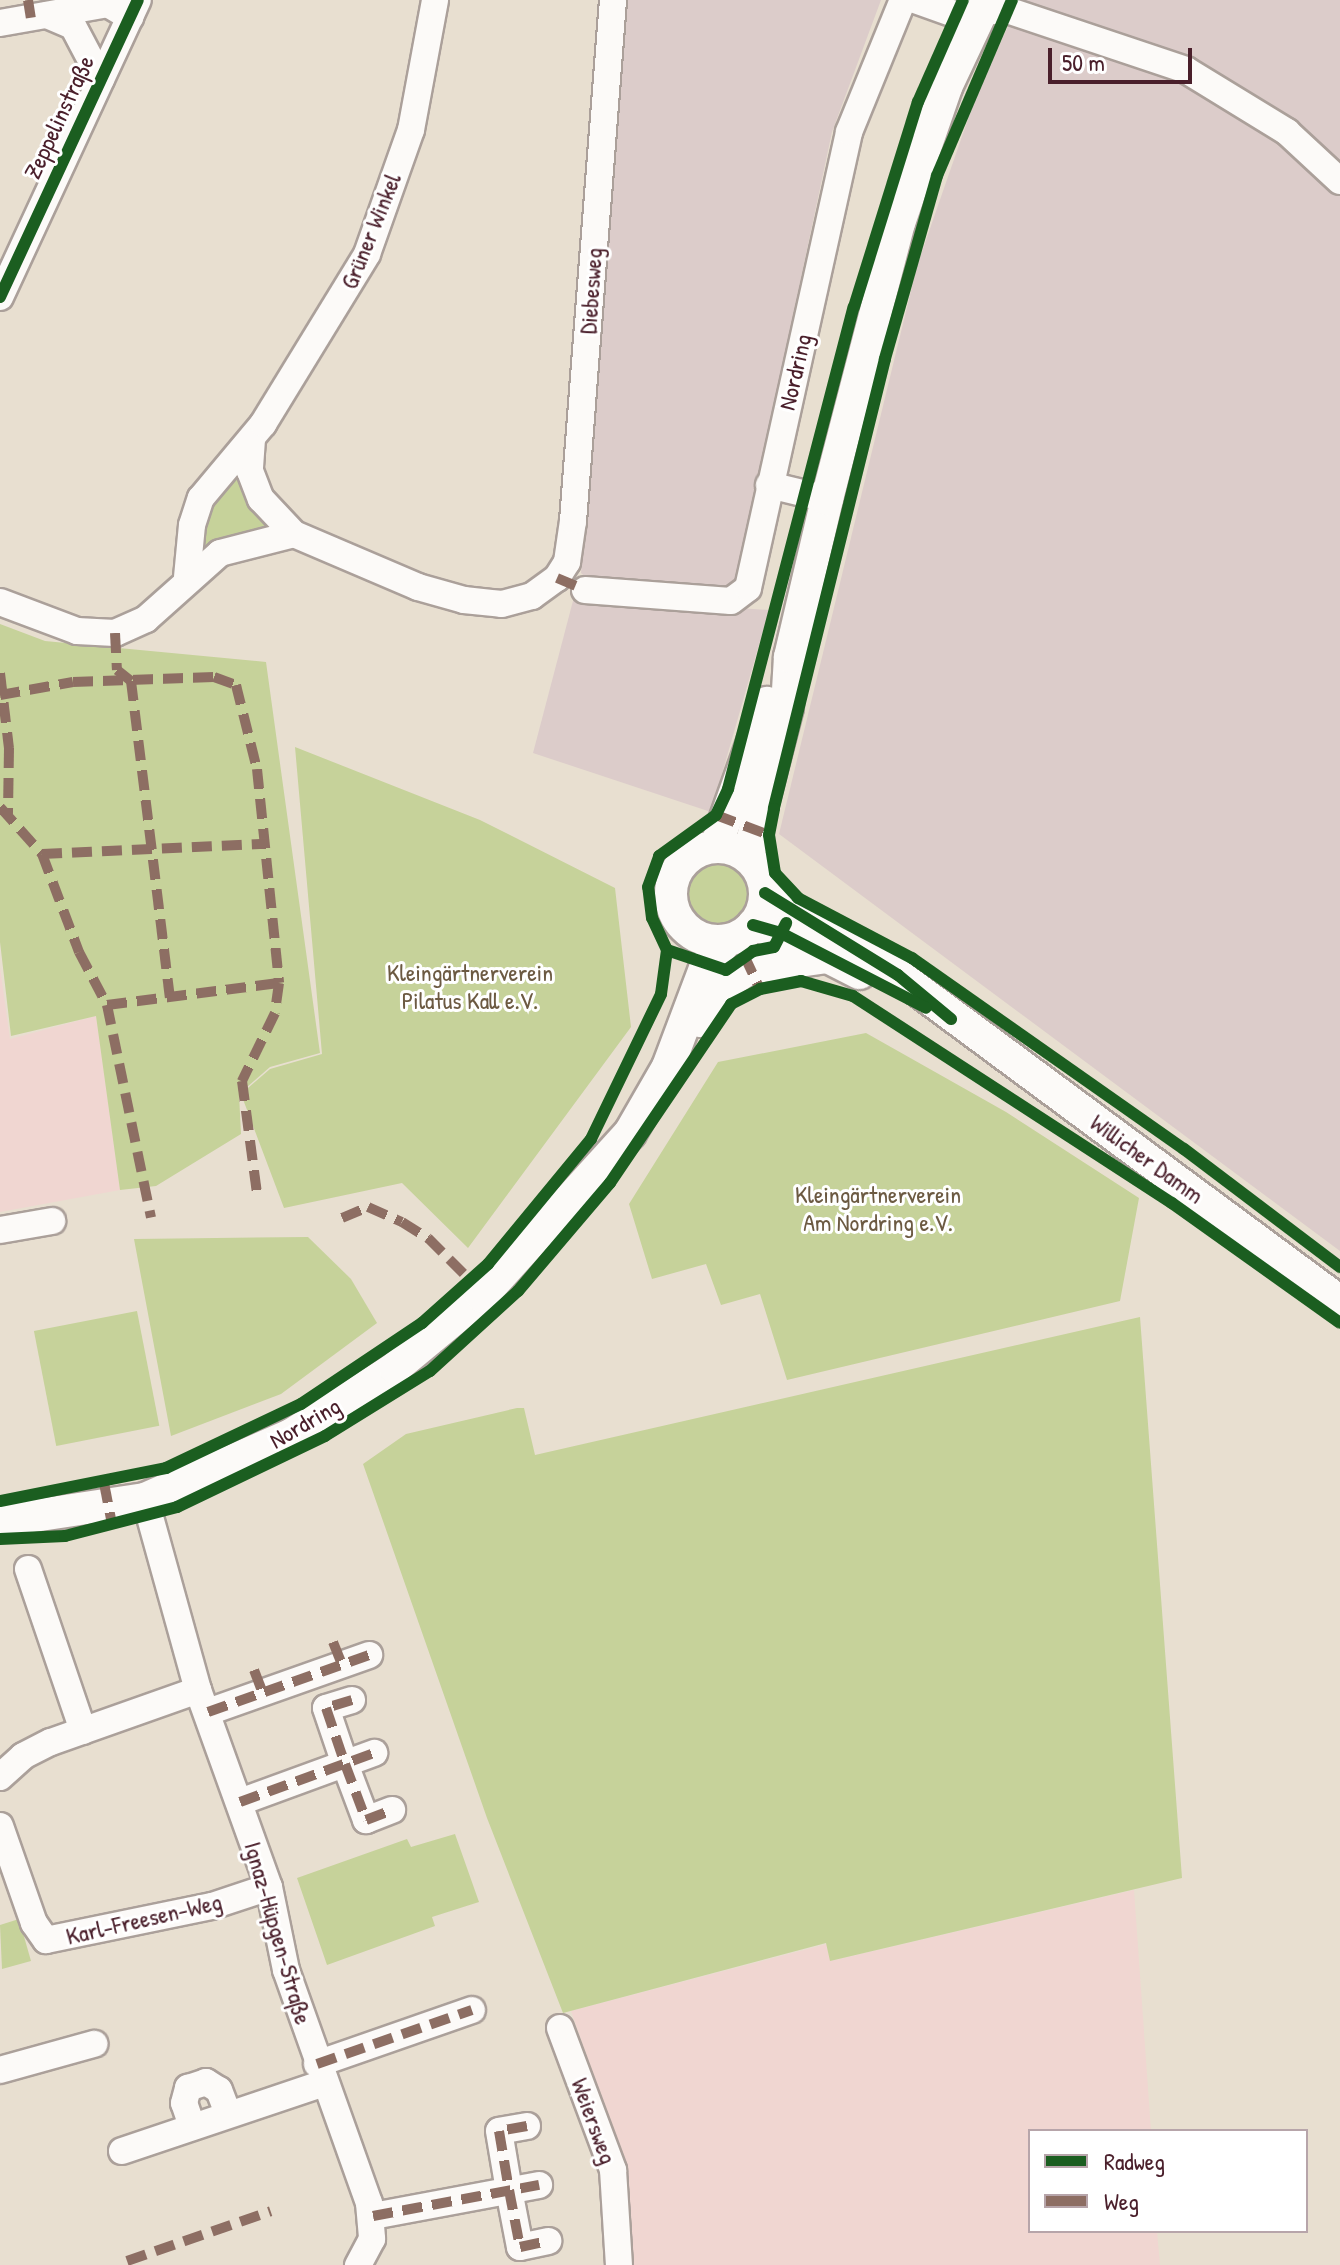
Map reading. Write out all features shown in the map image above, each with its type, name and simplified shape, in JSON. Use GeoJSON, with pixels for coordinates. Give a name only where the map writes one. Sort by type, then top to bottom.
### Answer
{"type":"FeatureCollection","features":[{"type":"Feature","properties":{"kind":"main road"},"geometry":{"type":"LineString","coordinates":[[748,857],[716,846],[688,856],[672,881],[674,910],[692,933],[740,933],[765,893],[748,857],[787,707],[790,657],[827,499],[899,223],[946,87],[983,6]]}},
{"type":"Feature","properties":{"kind":"main road"},"geometry":{"type":"LineString","coordinates":[[716,846],[765,706],[790,657]]}},
{"type":"Feature","properties":{"kind":"main road","name":"Willicher Damm"},"geometry":{"type":"LineString","coordinates":[[765,893],[898,975],[951,1019],[1340,1302]]}},
{"type":"Feature","properties":{"kind":"main road","name":"Nordring"},"geometry":{"type":"LineString","coordinates":[[585,1182],[660,1034],[692,933]]}},
{"type":"Feature","properties":{"kind":"main road","name":"Nordring"},"geometry":{"type":"LineString","coordinates":[[0,1521],[145,1499],[291,1435],[395,1368],[482,1296],[630,1133],[668,1067],[706,966],[740,933]]}},
{"type":"Feature","properties":{"kind":"main road","name":"Willicher Damm"},"geometry":{"type":"LineString","coordinates":[[740,933],[829,956],[951,1019]]}},
{"type":"Feature","properties":{"kind":"main road"},"geometry":{"type":"LineString","coordinates":[[668,1067],[714,997],[736,976],[766,962],[829,956]]}},
{"type":"Feature","properties":{"kind":"street","name":"Grüner Winkel"},"geometry":{"type":"LineString","coordinates":[[187,577],[192,525],[201,498],[252,439],[338,309],[367,254],[411,130],[435,0]]}},
{"type":"Feature","properties":{"kind":"street","name":"Diebesweg"},"geometry":{"type":"LineString","coordinates":[[294,534],[418,587],[464,600],[502,604],[532,596],[557,578],[567,562],[573,521],[613,0]]}},
{"type":"Feature","properties":{"kind":"street","name":"Nordring"},"geometry":{"type":"LineString","coordinates":[[585,590],[731,601],[748,588],[849,132],[903,0]]}},
{"type":"Feature","properties":{"kind":"street"},"geometry":{"type":"LineString","coordinates":[[915,0],[954,14],[983,6],[1007,10],[1186,70],[1287,132],[1340,181]]}},
{"type":"Feature","properties":{"kind":"street"},"geometry":{"type":"LineString","coordinates":[[0,23],[35,11],[108,4],[134,8]]}},
{"type":"Feature","properties":{"kind":"street","name":"Zeppelinstraße"},"geometry":{"type":"LineString","coordinates":[[0,297],[134,8]]}},
{"type":"Feature","properties":{"kind":"street"},"geometry":{"type":"LineString","coordinates":[[35,11],[73,26],[101,79]]}},
{"type":"Feature","properties":{"kind":"street"},"geometry":{"type":"LineString","coordinates":[[0,602],[77,631],[115,633],[146,619],[187,577],[220,553],[294,534],[261,499],[250,471],[252,439]]}},
{"type":"Feature","properties":{"kind":"street"},"geometry":{"type":"LineString","coordinates":[[769,485],[827,499]]}},
{"type":"Feature","properties":{"kind":"street"},"geometry":{"type":"LineString","coordinates":[[0,1230],[52,1221]]}},
{"type":"Feature","properties":{"kind":"street","name":"Ignaz-Hüpgen-Straße"},"geometry":{"type":"LineString","coordinates":[[145,1499],[203,1701],[269,1887],[286,1970],[373,2216]]}},
{"type":"Feature","properties":{"kind":"street"},"geometry":{"type":"LineString","coordinates":[[28,1569],[83,1731]]}},
{"type":"Feature","properties":{"kind":"street"},"geometry":{"type":"LineString","coordinates":[[0,1777],[23,1756],[83,1731],[203,1701],[337,1653],[369,1655]]}},
{"type":"Feature","properties":{"kind":"street"},"geometry":{"type":"LineString","coordinates":[[352,1700],[326,1708],[345,1764],[366,1820],[392,1810]]}},
{"type":"Feature","properties":{"kind":"street"},"geometry":{"type":"LineString","coordinates":[[240,1802],[374,1753]]}},
{"type":"Feature","properties":{"kind":"street","name":"Karl-Freesen-Weg"},"geometry":{"type":"LineString","coordinates":[[0,1826],[34,1923],[46,1940],[212,1906],[269,1887]]}},
{"type":"Feature","properties":{"kind":"street"},"geometry":{"type":"LineString","coordinates":[[122,2151],[228,2113],[472,2010]]}},
{"type":"Feature","properties":{"kind":"street","name":"Weiersweg"},"geometry":{"type":"LineString","coordinates":[[560,2028],[613,2170],[619,2265]]}},
{"type":"Feature","properties":{"kind":"street"},"geometry":{"type":"LineString","coordinates":[[0,2070],[94,2044]]}},
{"type":"Feature","properties":{"kind":"street"},"geometry":{"type":"LineString","coordinates":[[192,2126],[184,2103],[188,2088],[206,2082],[219,2090],[228,2113]]}},
{"type":"Feature","properties":{"kind":"street"},"geometry":{"type":"LineString","coordinates":[[527,2126],[499,2131],[509,2190],[520,2247],[548,2241]]}},
{"type":"Feature","properties":{"kind":"street"},"geometry":{"type":"LineString","coordinates":[[362,2263],[372,2239],[373,2216],[539,2185]]}},
{"type":"Feature","properties":{"kind":"shaded area"},"geometry":{"type":"Polygon","coordinates":[[[624,0],[881,0],[832,132],[736,584],[722,590],[588,579],[581,573],[624,0]]]}},
{"type":"Feature","properties":{"kind":"shaded area"},"geometry":{"type":"Polygon","coordinates":[[[1020,0],[1340,0],[1340,1251],[779,834],[917,266],[976,96],[1020,0]]]}},
{"type":"Feature","properties":{"kind":"shaded area"},"geometry":{"type":"Polygon","coordinates":[[[574,597],[769,610],[711,812],[533,753],[574,597]]]}},
{"type":"Feature","properties":{"kind":"shaded area"},"geometry":{"type":"Polygon","coordinates":[[[0,967],[10,1039],[96,1016],[120,1190],[0,1212],[0,967]]]}},
{"type":"Feature","properties":{"kind":"shaded area"},"geometry":{"type":"Polygon","coordinates":[[[1134,1890],[1151,2129],[1028,2129],[1028,2233],[1157,2233],[1160,2265],[632,2265],[621,2154],[571,2011],[827,1944],[831,1961],[1134,1890]]]}},
{"type":"Feature","properties":{"kind":"green space"},"geometry":{"type":"Polygon","coordinates":[[[241,471],[274,525],[272,532],[199,550],[206,511],[241,471]]]}},
{"type":"Feature","properties":{"kind":"green space"},"geometry":{"type":"Polygon","coordinates":[[[0,624],[45,641],[266,662],[320,1053],[270,1067],[239,1094],[241,1134],[156,1186],[120,1190],[96,1016],[11,1036],[0,942],[0,624]]]}},
{"type":"Feature","properties":{"kind":"green space","name":"Kleingärtnerverein Pilatus Kall e.V."},"geometry":{"type":"Polygon","coordinates":[[[295,747],[480,820],[615,888],[631,1027],[468,1248],[402,1183],[284,1208],[241,1094],[270,1069],[322,1054],[295,747]]]}},
{"type":"Feature","properties":{"kind":"green space"},"geometry":{"type":"Polygon","coordinates":[[[718,861],[741,871],[751,894],[741,917],[718,927],[695,917],[685,894],[695,871],[718,861]]]}},
{"type":"Feature","properties":{"kind":"green space","name":"Kleingärtnerverein Am Nordring e.V."},"geometry":{"type":"Polygon","coordinates":[[[866,1033],[1006,1112],[1139,1198],[1120,1301],[787,1380],[760,1294],[721,1305],[706,1264],[652,1279],[629,1204],[718,1062],[866,1033]]]}},
{"type":"Feature","properties":{"kind":"green space"},"geometry":{"type":"Polygon","coordinates":[[[308,1237],[351,1279],[377,1323],[281,1394],[171,1436],[134,1239],[308,1237]]]}},
{"type":"Feature","properties":{"kind":"green space"},"geometry":{"type":"Polygon","coordinates":[[[137,1311],[159,1426],[56,1446],[34,1331],[137,1311]]]}},
{"type":"Feature","properties":{"kind":"green space"},"geometry":{"type":"Polygon","coordinates":[[[1140,1317],[1182,1878],[830,1961],[826,1943],[563,2013],[487,1818],[363,1464],[406,1434],[517,1408],[524,1408],[535,1455],[1140,1317]]]}},
{"type":"Feature","properties":{"kind":"green space"},"geometry":{"type":"Polygon","coordinates":[[[455,1834],[479,1902],[432,1917],[435,1926],[327,1965],[297,1878],[407,1839],[411,1847],[455,1834]]]}},
{"type":"Feature","properties":{"kind":"green space"},"geometry":{"type":"Polygon","coordinates":[[[19,1919],[31,1961],[2,1969],[0,1925],[19,1919]]]}},
{"type":"Feature","properties":{"kind":"marked path"},"geometry":{"type":"LineString","coordinates":[[28,0],[31,18]]}},
{"type":"Feature","properties":{"kind":"marked path"},"geometry":{"type":"LineString","coordinates":[[557,578],[585,590]]}},
{"type":"Feature","properties":{"kind":"marked path"},"geometry":{"type":"LineString","coordinates":[[115,633],[117,670],[131,681],[170,998]]}},
{"type":"Feature","properties":{"kind":"marked path"},"geometry":{"type":"LineString","coordinates":[[0,673],[9,748],[8,814]]}},
{"type":"Feature","properties":{"kind":"marked path"},"geometry":{"type":"LineString","coordinates":[[0,695],[73,682],[214,677],[236,685],[257,769],[279,983],[275,1013],[242,1081],[257,1193]]}},
{"type":"Feature","properties":{"kind":"marked path"},"geometry":{"type":"LineString","coordinates":[[0,807],[42,854],[79,952],[107,1005],[279,983]]}},
{"type":"Feature","properties":{"kind":"marked path"},"geometry":{"type":"LineString","coordinates":[[716,815],[769,835]]}},
{"type":"Feature","properties":{"kind":"marked path"},"geometry":{"type":"LineString","coordinates":[[42,854],[266,844]]}},
{"type":"Feature","properties":{"kind":"marked path"},"geometry":{"type":"LineString","coordinates":[[744,955],[760,989],[754,992]]}},
{"type":"Feature","properties":{"kind":"marked path"},"geometry":{"type":"LineString","coordinates":[[107,1005],[151,1217]]}},
{"type":"Feature","properties":{"kind":"marked path"},"geometry":{"type":"LineString","coordinates":[[342,1218],[368,1207],[402,1222],[428,1238],[470,1280]]}},
{"type":"Feature","properties":{"kind":"marked path"},"geometry":{"type":"LineString","coordinates":[[104,1483],[112,1524]]}},
{"type":"Feature","properties":{"kind":"marked path"},"geometry":{"type":"LineString","coordinates":[[333,1642],[342,1664]]}},
{"type":"Feature","properties":{"kind":"marked path"},"geometry":{"type":"LineString","coordinates":[[208,1712],[369,1655]]}},
{"type":"Feature","properties":{"kind":"marked path"},"geometry":{"type":"LineString","coordinates":[[254,1670],[263,1693]]}},
{"type":"Feature","properties":{"kind":"marked path"},"geometry":{"type":"LineString","coordinates":[[352,1700],[326,1708],[345,1764],[366,1820],[392,1810]]}},
{"type":"Feature","properties":{"kind":"marked path"},"geometry":{"type":"LineString","coordinates":[[240,1802],[374,1753]]}},
{"type":"Feature","properties":{"kind":"marked path"},"geometry":{"type":"LineString","coordinates":[[317,2064],[472,2010]]}},
{"type":"Feature","properties":{"kind":"marked path"},"geometry":{"type":"LineString","coordinates":[[527,2126],[499,2131],[509,2190],[520,2247],[548,2241]]}},
{"type":"Feature","properties":{"kind":"marked path"},"geometry":{"type":"LineString","coordinates":[[373,2216],[539,2185]]}},
{"type":"Feature","properties":{"kind":"marked path"},"geometry":{"type":"LineString","coordinates":[[127,2261],[271,2211]]}},
{"type":"Feature","properties":{"kind":"cycle path"},"geometry":{"type":"LineString","coordinates":[[0,297],[138,0]]}},
{"type":"Feature","properties":{"kind":"cycle path"},"geometry":{"type":"LineString","coordinates":[[0,1501],[166,1468],[301,1404],[422,1323],[488,1264],[591,1139],[661,994],[667,950],[652,918],[648,887],[659,856],[716,815],[728,789],[854,307],[918,102],[963,0]]}},
{"type":"Feature","properties":{"kind":"cycle path"},"geometry":{"type":"LineString","coordinates":[[1012,0],[937,176],[885,359],[774,809],[769,835],[775,873],[798,898],[912,958],[1184,1149],[1340,1267]]}},
{"type":"Feature","properties":{"kind":"cycle path"},"geometry":{"type":"LineString","coordinates":[[765,893],[898,975],[951,1019]]}},
{"type":"Feature","properties":{"kind":"cycle path"},"geometry":{"type":"LineString","coordinates":[[667,950],[726,970],[753,951],[774,947],[786,923]]}},
{"type":"Feature","properties":{"kind":"cycle path"},"geometry":{"type":"LineString","coordinates":[[753,925],[781,933],[926,1008]]}},
{"type":"Feature","properties":{"kind":"cycle path"},"geometry":{"type":"LineString","coordinates":[[0,1539],[65,1536],[177,1507],[325,1436],[430,1371],[518,1291],[610,1183],[731,1004],[760,989],[801,981],[853,996],[1172,1203],[1340,1323]]}}]}
